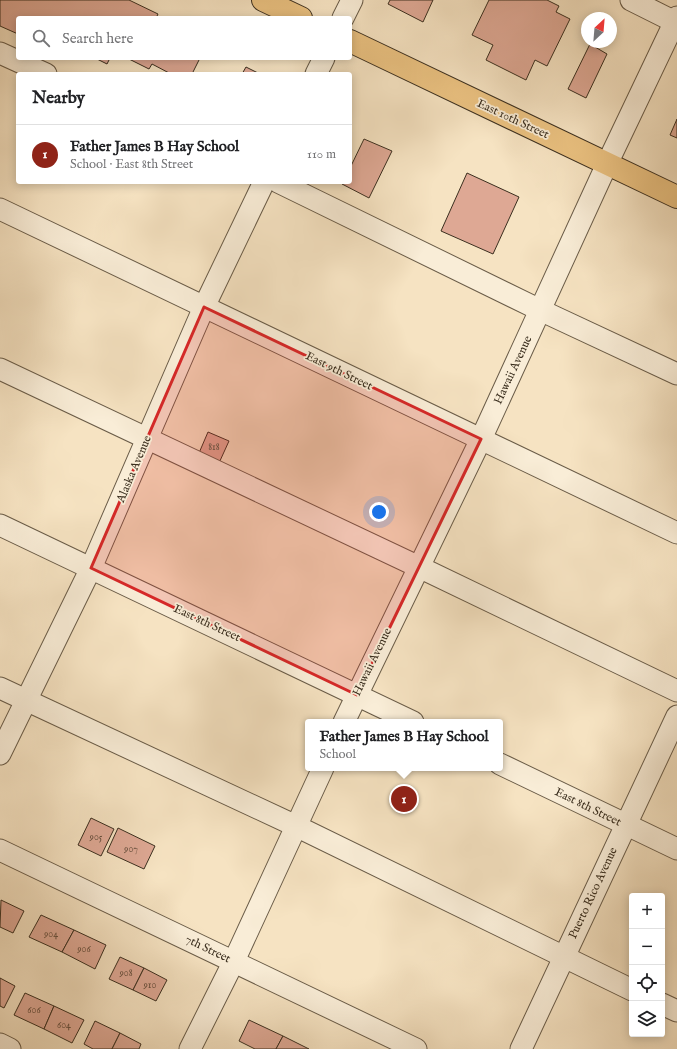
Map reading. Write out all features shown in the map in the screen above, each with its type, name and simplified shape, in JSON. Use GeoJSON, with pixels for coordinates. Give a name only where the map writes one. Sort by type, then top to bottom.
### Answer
{"type":"FeatureCollection","features":[{"type":"Feature","properties":{"kind":"main road"},"geometry":{"type":"LineString","coordinates":[[263,0],[297,16]]}},
{"type":"Feature","properties":{"kind":"main road","name":"East 10th Street"},"geometry":{"type":"LineString","coordinates":[[352,42],[677,197]]}},
{"type":"Feature","properties":{"kind":"street"},"geometry":{"type":"LineString","coordinates":[[344,16],[352,0]]}},
{"type":"Feature","properties":{"kind":"street"},"geometry":{"type":"LineString","coordinates":[[631,0],[676,20]]}},
{"type":"Feature","properties":{"kind":"street","name":"Hawaii Avenue"},"geometry":{"type":"LineString","coordinates":[[345,719],[481,440],[607,164],[676,20]]}},
{"type":"Feature","properties":{"kind":"street"},"geometry":{"type":"LineString","coordinates":[[0,53],[42,72]]}},
{"type":"Feature","properties":{"kind":"street"},"geometry":{"type":"LineString","coordinates":[[317,72],[323,60]]}},
{"type":"Feature","properties":{"kind":"street","name":"Alaska Avenue"},"geometry":{"type":"LineString","coordinates":[[0,754],[90,568],[204,307],[263,184]]}},
{"type":"Feature","properties":{"kind":"street"},"geometry":{"type":"LineString","coordinates":[[282,184],[540,310],[677,374]]}},
{"type":"Feature","properties":{"kind":"street","name":"East 9th Street"},"geometry":{"type":"LineString","coordinates":[[0,209],[677,533]]}},
{"type":"Feature","properties":{"kind":"street"},"geometry":{"type":"LineString","coordinates":[[0,369],[677,691]]}},
{"type":"Feature","properties":{"kind":"street","name":"East 8th Street"},"geometry":{"type":"LineString","coordinates":[[0,525],[407,719]]}},
{"type":"Feature","properties":{"kind":"street"},"geometry":{"type":"LineString","coordinates":[[0,688],[296,826],[629,989]]}},
{"type":"Feature","properties":{"kind":"street","name":"Puerto Rico Avenue"},"geometry":{"type":"LineString","coordinates":[[521,1049],[624,825],[677,716]]}},
{"type":"Feature","properties":{"kind":"street","name":"East 8th Street"},"geometry":{"type":"LineString","coordinates":[[503,765],[624,825],[677,849]]}},
{"type":"Feature","properties":{"kind":"street"},"geometry":{"type":"LineString","coordinates":[[190,1049],[234,961],[322,771]]}},
{"type":"Feature","properties":{"kind":"street","name":"7th Street"},"geometry":{"type":"LineString","coordinates":[[0,850],[416,1049]]}},
{"type":"Feature","properties":{"kind":"street"},"geometry":{"type":"LineString","coordinates":[[665,1005],[677,1011]]}},
{"type":"Feature","properties":{"kind":"street"},"geometry":{"type":"LineString","coordinates":[[0,1044],[10,1049]]}},
{"type":"Feature","properties":{"kind":"highlighted area"},"geometry":{"type":"Polygon","coordinates":[[[204,307],[481,439],[357,695],[91,568],[204,307]]]}},
{"type":"Feature","properties":{"kind":"building"},"geometry":{"type":"Polygon","coordinates":[[[0,0],[129,0],[158,14],[157,16],[16,16],[16,33],[0,26],[0,0]]]}},
{"type":"Feature","properties":{"kind":"building"},"geometry":{"type":"Polygon","coordinates":[[[390,0],[433,0],[423,22],[388,4],[390,0]]]}},
{"type":"Feature","properties":{"kind":"building"},"geometry":{"type":"Polygon","coordinates":[[[489,0],[547,0],[559,6],[556,12],[570,19],[547,66],[535,60],[526,80],[486,60],[493,45],[472,35],[489,0]]]}},
{"type":"Feature","properties":{"kind":"building"},"geometry":{"type":"Polygon","coordinates":[[[588,48],[597,48],[607,54],[586,98],[568,89],[588,48]]]}},
{"type":"Feature","properties":{"kind":"building"},"geometry":{"type":"Polygon","coordinates":[[[99,60],[109,60],[107,64],[99,60]]]}},
{"type":"Feature","properties":{"kind":"building"},"geometry":{"type":"Polygon","coordinates":[[[131,60],[199,60],[193,72],[167,72],[152,64],[149,69],[131,60]]]}},
{"type":"Feature","properties":{"kind":"building"},"geometry":{"type":"Polygon","coordinates":[[[246,67],[256,72],[243,72],[246,67]]]}},
{"type":"Feature","properties":{"kind":"building"},"geometry":{"type":"Polygon","coordinates":[[[677,119],[677,138],[670,135],[677,119]]]}},
{"type":"Feature","properties":{"kind":"building"},"geometry":{"type":"Polygon","coordinates":[[[364,139],[392,151],[369,198],[342,184],[352,184],[352,164],[364,139]]]}},
{"type":"Feature","properties":{"kind":"building"},"geometry":{"type":"Polygon","coordinates":[[[467,173],[519,197],[493,254],[441,231],[467,173]]]}},
{"type":"Feature","properties":{"kind":"building"},"geometry":{"type":"Polygon","coordinates":[[[208,432],[229,441],[219,463],[199,453],[208,432]]]}},
{"type":"Feature","properties":{"kind":"building"},"geometry":{"type":"Polygon","coordinates":[[[91,818],[114,829],[101,856],[78,845],[91,818]]]}},
{"type":"Feature","properties":{"kind":"building"},"geometry":{"type":"Polygon","coordinates":[[[118,828],[155,846],[144,869],[107,852],[118,828]]]}},
{"type":"Feature","properties":{"kind":"building"},"geometry":{"type":"Polygon","coordinates":[[[1,900],[24,911],[13,933],[0,927],[1,900]]]}},
{"type":"Feature","properties":{"kind":"building"},"geometry":{"type":"Polygon","coordinates":[[[41,915],[74,930],[62,952],[29,937],[41,915]]]}},
{"type":"Feature","properties":{"kind":"building"},"geometry":{"type":"Polygon","coordinates":[[[74,930],[106,945],[95,969],[62,952],[74,930]]]}},
{"type":"Feature","properties":{"kind":"building"},"geometry":{"type":"Polygon","coordinates":[[[120,957],[144,968],[133,990],[109,979],[120,957]]]}},
{"type":"Feature","properties":{"kind":"building"},"geometry":{"type":"Polygon","coordinates":[[[144,968],[167,980],[156,1001],[133,990],[144,968]]]}},
{"type":"Feature","properties":{"kind":"building"},"geometry":{"type":"Polygon","coordinates":[[[0,978],[15,986],[4,1008],[0,1006],[0,978]]]}},
{"type":"Feature","properties":{"kind":"building"},"geometry":{"type":"Polygon","coordinates":[[[25,993],[54,1006],[44,1029],[14,1015],[25,993]]]}},
{"type":"Feature","properties":{"kind":"building"},"geometry":{"type":"Polygon","coordinates":[[[54,1006],[84,1020],[72,1043],[44,1029],[54,1006]]]}},
{"type":"Feature","properties":{"kind":"building"},"geometry":{"type":"Polygon","coordinates":[[[249,1020],[283,1036],[276,1049],[255,1049],[239,1041],[249,1020]]]}},
{"type":"Feature","properties":{"kind":"building"},"geometry":{"type":"Polygon","coordinates":[[[95,1021],[120,1033],[112,1049],[93,1049],[84,1044],[95,1021]]]}},
{"type":"Feature","properties":{"kind":"building"},"geometry":{"type":"Polygon","coordinates":[[[120,1033],[141,1044],[139,1049],[112,1049],[120,1033]]]}},
{"type":"Feature","properties":{"kind":"building"},"geometry":{"type":"Polygon","coordinates":[[[283,1036],[309,1049],[276,1049],[283,1036]]]}},
{"type":"Feature","properties":{"kind":"place","name":"Father James B Hay School"},"geometry":{"type":"Point","coordinates":[404,799]}}]}
